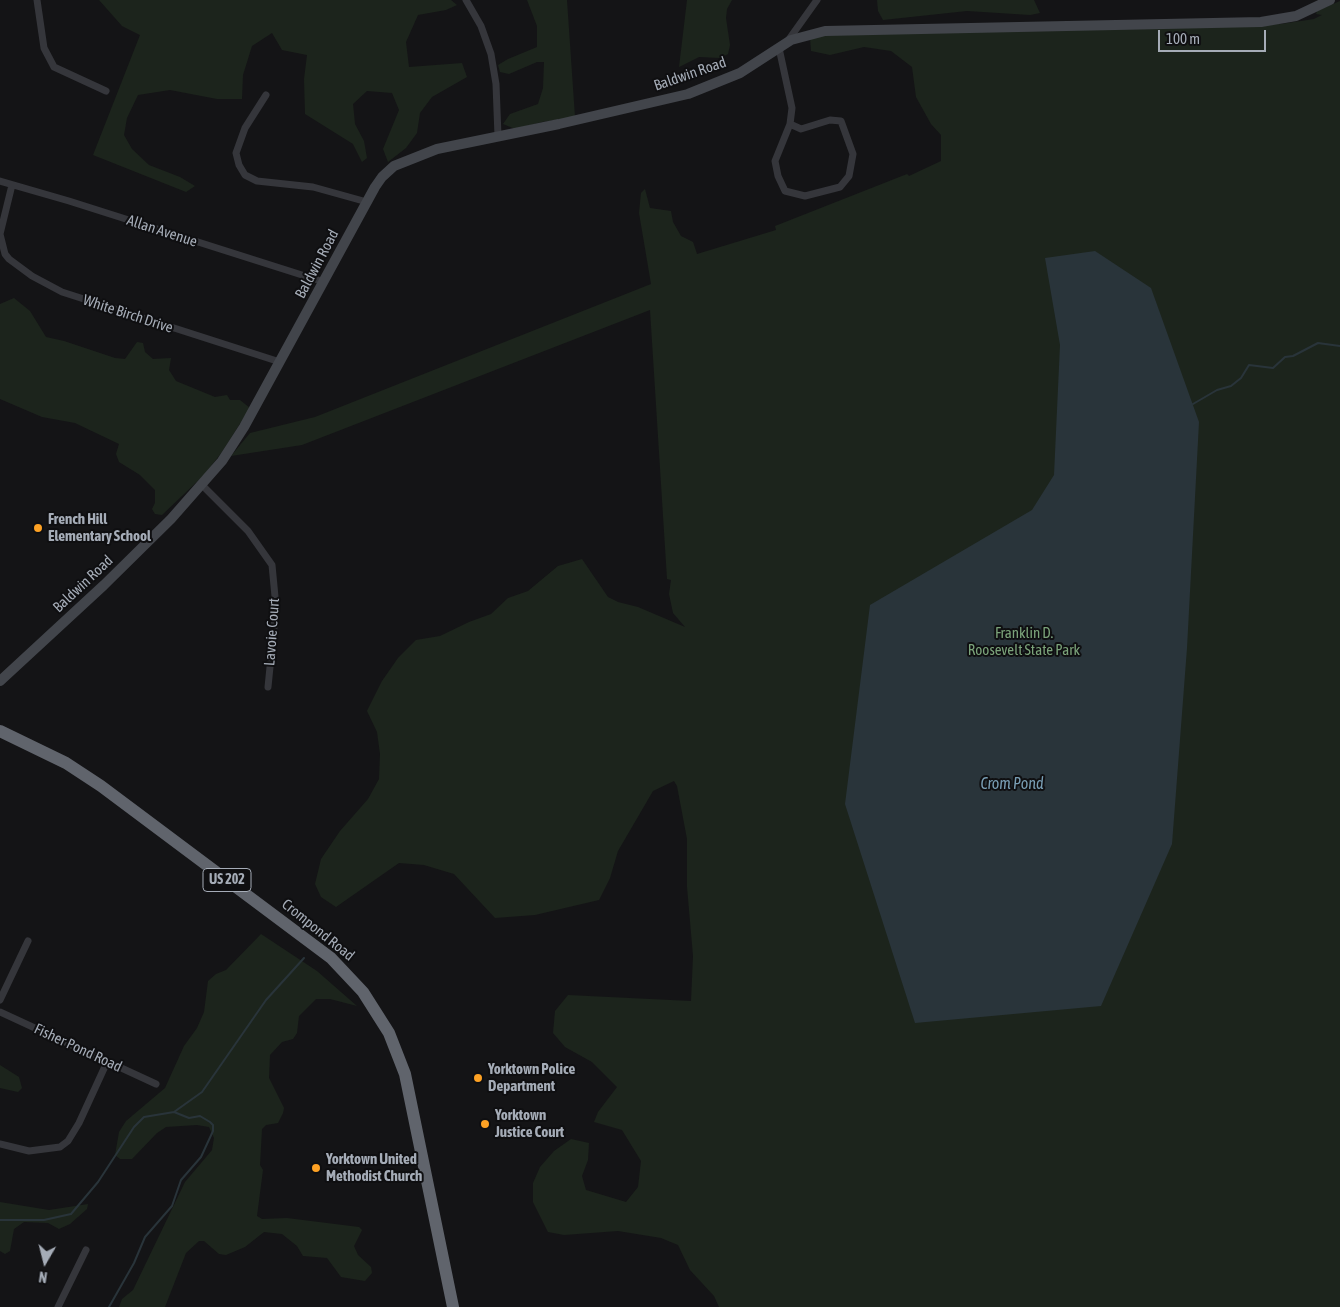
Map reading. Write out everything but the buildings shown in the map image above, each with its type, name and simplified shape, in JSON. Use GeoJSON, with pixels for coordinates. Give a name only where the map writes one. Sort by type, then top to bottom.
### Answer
{"type":"FeatureCollection","features":[{"type":"Feature","properties":{"kind":"highway","name":"Crompond Road"},"geometry":{"type":"LineString","coordinates":[[0,731],[66,763],[102,786],[330,958],[363,992],[386,1026],[404,1074],[453,1307]]}},
{"type":"Feature","properties":{"kind":"street"},"geometry":{"type":"LineString","coordinates":[[37,0],[44,48],[54,67],[106,91]]}},
{"type":"Feature","properties":{"kind":"street"},"geometry":{"type":"LineString","coordinates":[[466,0],[481,26],[494,68],[498,136]]}},
{"type":"Feature","properties":{"kind":"street","name":"Baldwin Road"},"geometry":{"type":"LineString","coordinates":[[0,681],[104,586],[202,485],[236,440],[367,202],[382,177],[394,166],[405,160],[437,149],[688,94],[740,73],[782,46],[817,0]]}},
{"type":"Feature","properties":{"kind":"street"},"geometry":{"type":"LineString","coordinates":[[790,124],[801,128],[830,120],[841,121],[853,154],[849,176],[840,187],[805,196],[785,191],[778,176],[775,161],[790,124],[792,108],[782,46],[812,33],[842,29],[1261,22],[1296,16],[1330,0]]}},
{"type":"Feature","properties":{"kind":"street"},"geometry":{"type":"LineString","coordinates":[[266,96],[245,128],[236,153],[245,175],[257,181],[313,186],[367,202]]}},
{"type":"Feature","properties":{"kind":"street","name":"Allan Avenue"},"geometry":{"type":"LineString","coordinates":[[0,182],[69,201],[324,282]]}},
{"type":"Feature","properties":{"kind":"street","name":"White Birch Drive"},"geometry":{"type":"LineString","coordinates":[[12,185],[0,234],[3,248],[9,259],[32,276],[62,292],[280,362]]}},
{"type":"Feature","properties":{"kind":"street","name":"Lavoie Court"},"geometry":{"type":"LineString","coordinates":[[202,485],[248,531],[272,565],[276,607],[268,687]]}},
{"type":"Feature","properties":{"kind":"street"},"geometry":{"type":"LineString","coordinates":[[0,1000],[28,941]]}},
{"type":"Feature","properties":{"kind":"street","name":"Fisher Pond Road"},"geometry":{"type":"LineString","coordinates":[[0,1012],[156,1084]]}},
{"type":"Feature","properties":{"kind":"street"},"geometry":{"type":"LineString","coordinates":[[0,1144],[29,1151],[60,1147],[68,1141],[79,1123],[107,1062]]}},
{"type":"Feature","properties":{"kind":"street"},"geometry":{"type":"LineString","coordinates":[[58,1307],[86,1250]]}},
{"type":"Feature","properties":{"kind":"green space"},"geometry":{"type":"Polygon","coordinates":[[[99,0],[451,0],[457,5],[446,10],[418,15],[406,42],[409,67],[462,63],[467,77],[432,97],[420,113],[417,133],[406,148],[388,162],[383,149],[399,110],[392,93],[367,91],[353,104],[355,124],[364,141],[367,158],[362,162],[353,144],[305,114],[304,79],[307,55],[282,50],[272,33],[252,46],[243,75],[242,99],[217,99],[170,90],[138,95],[127,118],[124,135],[132,149],[149,165],[180,177],[195,186],[186,192],[93,155],[140,35],[122,26],[99,0]]]}},
{"type":"Feature","properties":{"kind":"green space"},"geometry":{"type":"Polygon","coordinates":[[[527,0],[567,0],[575,117],[542,122],[515,129],[503,124],[510,114],[538,104],[543,88],[544,62],[537,62],[509,74],[500,72],[498,65],[537,47],[537,26],[527,0]]]}},
{"type":"Feature","properties":{"kind":"green space"},"geometry":{"type":"Polygon","coordinates":[[[687,0],[732,0],[727,9],[726,18],[730,45],[728,54],[720,58],[699,57],[679,67],[687,0]]]}},
{"type":"Feature","properties":{"kind":"green space"},"geometry":{"type":"Polygon","coordinates":[[[877,0],[1034,0],[1040,13],[1030,15],[967,11],[883,20],[878,11],[877,0]]]}},
{"type":"Feature","properties":{"kind":"green space","name":"Franklin D. Roosevelt State Park"},"geometry":{"type":"Polygon","coordinates":[[[1340,1],[1340,1307],[719,1307],[714,1296],[690,1270],[678,1245],[661,1238],[618,1231],[564,1235],[548,1232],[533,1202],[533,1183],[540,1167],[554,1151],[571,1139],[589,1143],[588,1160],[582,1176],[586,1190],[626,1202],[638,1187],[641,1161],[622,1130],[594,1122],[598,1112],[617,1087],[592,1062],[565,1047],[553,1033],[555,1011],[568,995],[691,1001],[693,956],[687,887],[687,839],[677,786],[674,781],[653,791],[618,851],[610,878],[599,900],[535,915],[495,918],[454,874],[424,865],[399,863],[336,907],[321,897],[315,884],[321,859],[340,831],[368,799],[379,779],[380,754],[377,732],[367,711],[382,681],[398,658],[416,640],[440,636],[491,614],[508,598],[528,591],[558,566],[582,559],[608,597],[618,602],[638,607],[685,627],[673,613],[669,594],[671,580],[667,579],[650,310],[302,445],[231,456],[250,433],[315,417],[651,284],[639,213],[641,193],[645,189],[650,208],[671,211],[673,222],[681,236],[693,242],[697,254],[776,230],[775,226],[907,174],[909,176],[941,161],[941,135],[931,124],[916,97],[912,67],[891,51],[864,47],[830,55],[811,51],[810,38],[833,34],[1281,24],[1314,19],[1322,15],[1316,14],[1317,11],[1340,1]]]}},
{"type":"Feature","properties":{"kind":"green space"},"geometry":{"type":"Polygon","coordinates":[[[14,298],[30,311],[46,337],[115,358],[125,359],[137,342],[143,343],[145,352],[153,359],[171,358],[169,370],[176,381],[215,397],[227,395],[230,400],[240,400],[250,408],[222,452],[204,475],[162,515],[155,514],[152,509],[155,503],[155,490],[140,475],[119,462],[116,454],[119,444],[75,423],[42,417],[0,399],[0,304],[14,298]]]}},
{"type":"Feature","properties":{"kind":"green space"},"geometry":{"type":"Polygon","coordinates":[[[261,934],[317,971],[357,1006],[330,999],[316,999],[299,1016],[297,1033],[293,1039],[282,1042],[270,1055],[269,1078],[284,1108],[278,1123],[266,1125],[262,1129],[260,1165],[263,1170],[257,1216],[262,1219],[287,1218],[359,1227],[362,1230],[354,1246],[358,1255],[371,1267],[372,1273],[365,1281],[341,1277],[327,1258],[303,1256],[297,1246],[282,1234],[264,1232],[245,1247],[226,1255],[219,1254],[204,1241],[199,1241],[186,1253],[165,1307],[119,1307],[122,1299],[133,1290],[185,1182],[212,1150],[214,1138],[209,1127],[197,1125],[166,1127],[157,1133],[132,1159],[120,1159],[115,1155],[119,1132],[126,1121],[165,1088],[184,1046],[197,1028],[204,1012],[208,981],[216,974],[226,970],[261,934]]]}},
{"type":"Feature","properties":{"kind":"green space"},"geometry":{"type":"Polygon","coordinates":[[[0,1065],[19,1077],[22,1088],[18,1092],[0,1088],[0,1065]]]}},
{"type":"Feature","properties":{"kind":"green space"},"geometry":{"type":"Polygon","coordinates":[[[0,1202],[49,1210],[88,1204],[87,1209],[70,1224],[59,1229],[48,1223],[24,1222],[14,1229],[10,1251],[5,1254],[0,1251],[0,1202]]]}},
{"type":"Feature","properties":{"kind":"water","name":"Crom Pond"},"geometry":{"type":"Polygon","coordinates":[[[1095,251],[1151,288],[1199,422],[1187,648],[1172,844],[1101,1006],[915,1023],[845,804],[870,605],[1032,510],[1054,475],[1060,345],[1045,258],[1095,251]]]}},
{"type":"Feature","properties":{"kind":"waterway"},"geometry":{"type":"LineString","coordinates":[[1193,404],[1217,390],[1231,386],[1241,378],[1249,365],[1273,368],[1285,357],[1293,356],[1318,343],[1340,346]]}},
{"type":"Feature","properties":{"kind":"waterway"},"geometry":{"type":"LineString","coordinates":[[0,1220],[44,1220],[71,1214],[98,1182],[134,1127],[144,1117],[174,1112],[202,1092],[266,1000],[304,958]]}},
{"type":"Feature","properties":{"kind":"waterway"},"geometry":{"type":"LineString","coordinates":[[109,1307],[134,1263],[145,1237],[172,1206],[181,1180],[201,1157],[213,1131],[213,1125],[200,1116],[189,1118],[174,1112]]}},
{"type":"Feature","properties":{"kind":"place","name":"French Hill Elementary School"},"geometry":{"type":"Point","coordinates":[38,528]}},
{"type":"Feature","properties":{"kind":"place","name":"Yorktown Police Department"},"geometry":{"type":"Point","coordinates":[478,1078]}},
{"type":"Feature","properties":{"kind":"place","name":"Yorktown Justice Court"},"geometry":{"type":"Point","coordinates":[485,1124]}},
{"type":"Feature","properties":{"kind":"place","name":"Yorktown United Methodist Church"},"geometry":{"type":"Point","coordinates":[316,1168]}}]}
